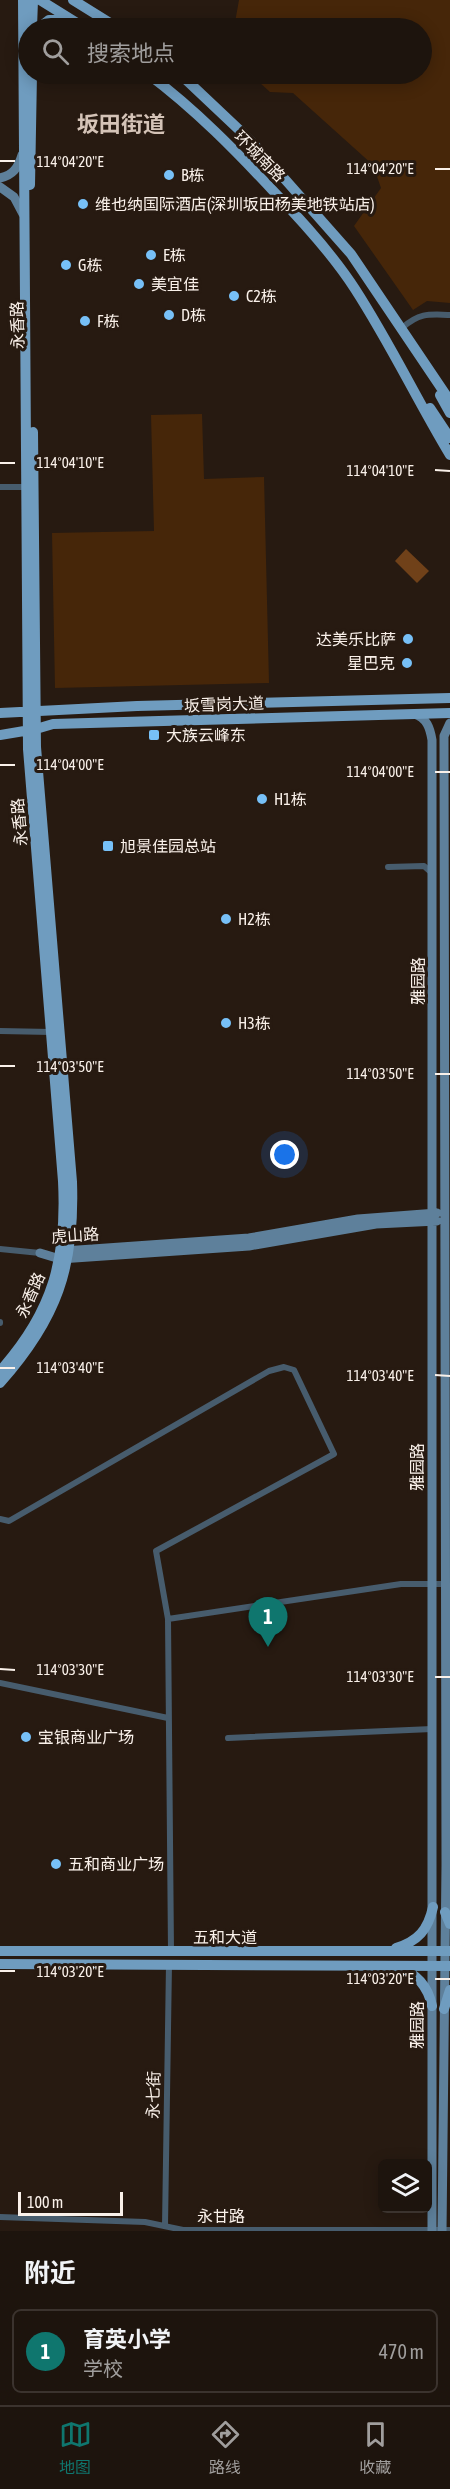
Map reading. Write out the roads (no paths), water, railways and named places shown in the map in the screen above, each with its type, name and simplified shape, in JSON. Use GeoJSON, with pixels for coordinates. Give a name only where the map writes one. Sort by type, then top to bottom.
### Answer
{"type":"FeatureCollection","features":[{"type":"Feature","properties":{"kind":"main road","name":"永香路"},"geometry":{"type":"LineString","coordinates":[[23,0],[23,18]]}},
{"type":"Feature","properties":{"kind":"main road"},"geometry":{"type":"LineString","coordinates":[[32,18],[33,0]]}},
{"type":"Feature","properties":{"kind":"main road"},"geometry":{"type":"LineString","coordinates":[[40,0],[69,18]]}},
{"type":"Feature","properties":{"kind":"main road"},"geometry":{"type":"LineString","coordinates":[[73,0],[102,18]]}},
{"type":"Feature","properties":{"kind":"main road","name":"永香路"},"geometry":{"type":"LineString","coordinates":[[23,84],[26,487],[32,711]]}},
{"type":"Feature","properties":{"kind":"main road","name":"永香路"},"geometry":{"type":"LineString","coordinates":[[0,1371],[40,1315],[65,1255],[64,1198],[32,730],[30,181],[32,84]]}},
{"type":"Feature","properties":{"kind":"main road","name":"环城南路"},"geometry":{"type":"LineString","coordinates":[[160,84],[197,114],[324,246],[354,287],[450,438]]}},
{"type":"Feature","properties":{"kind":"main road","name":"环城南路"},"geometry":{"type":"LineString","coordinates":[[191,84],[252,142],[351,254],[450,401]]}},
{"type":"Feature","properties":{"kind":"main road"},"geometry":{"type":"LineString","coordinates":[[0,178],[16,170],[23,153]]}},
{"type":"Feature","properties":{"kind":"main road"},"geometry":{"type":"LineString","coordinates":[[0,187],[14,197],[23,216]]}},
{"type":"Feature","properties":{"kind":"main road","name":"环城南路"},"geometry":{"type":"LineString","coordinates":[[402,328],[450,413]]}},
{"type":"Feature","properties":{"kind":"main road","name":"环城南路"},"geometry":{"type":"LineString","coordinates":[[380,329],[450,455]]}},
{"type":"Feature","properties":{"kind":"main road","name":"坂雪岗大道"},"geometry":{"type":"LineString","coordinates":[[0,713],[450,698]]}},
{"type":"Feature","properties":{"kind":"main road","name":"坂雪岗大道"},"geometry":{"type":"LineString","coordinates":[[0,735],[53,724],[450,713]]}},
{"type":"Feature","properties":{"kind":"main road","name":"雅园路"},"geometry":{"type":"LineString","coordinates":[[412,714],[424,720],[430,730],[432,740],[432,2006],[440,2230]]}},
{"type":"Feature","properties":{"kind":"main road","name":"雅园路"},"geometry":{"type":"LineString","coordinates":[[440,2230],[444,2009],[447,1966],[444,1584],[447,1563],[447,1217],[444,736],[450,723]]}},
{"type":"Feature","properties":{"kind":"main road","name":"永香路"},"geometry":{"type":"LineString","coordinates":[[0,1383],[32,1344],[58,1292],[72,1215],[72,1182],[32,730]]}},
{"type":"Feature","properties":{"kind":"main road","name":"虎山路"},"geometry":{"type":"LineString","coordinates":[[40,1253],[65,1255],[249,1246],[376,1224],[447,1217]]}},
{"type":"Feature","properties":{"kind":"main road"},"geometry":{"type":"LineString","coordinates":[[432,1565],[447,1563]]}},
{"type":"Feature","properties":{"kind":"main road"},"geometry":{"type":"LineString","coordinates":[[433,1865],[446,1865]]}},
{"type":"Feature","properties":{"kind":"main road"},"geometry":{"type":"LineString","coordinates":[[383,1951],[416,1940],[429,1924],[433,1907]]}},
{"type":"Feature","properties":{"kind":"main road"},"geometry":{"type":"LineString","coordinates":[[446,1912],[450,1924]]}},
{"type":"Feature","properties":{"kind":"main road","name":"五和大道"},"geometry":{"type":"LineString","coordinates":[[0,1951],[447,1951]]}},
{"type":"Feature","properties":{"kind":"main road","name":"五和大道"},"geometry":{"type":"LineString","coordinates":[[0,1964],[447,1966]]}},
{"type":"Feature","properties":{"kind":"main road"},"geometry":{"type":"LineString","coordinates":[[384,1965],[401,1968],[422,1982],[429,1992],[432,2006]]}},
{"type":"Feature","properties":{"kind":"main road"},"geometry":{"type":"LineString","coordinates":[[444,2009],[450,1990]]}},
{"type":"Feature","properties":{"kind":"street"},"geometry":{"type":"LineString","coordinates":[[402,328],[415,317],[431,314],[450,315]]}},
{"type":"Feature","properties":{"kind":"street"},"geometry":{"type":"LineString","coordinates":[[0,487],[26,487]]}},
{"type":"Feature","properties":{"kind":"street"},"geometry":{"type":"LineString","coordinates":[[424,866],[433,856]]}},
{"type":"Feature","properties":{"kind":"street"},"geometry":{"type":"LineString","coordinates":[[388,867],[424,866],[433,874]]}},
{"type":"Feature","properties":{"kind":"street"},"geometry":{"type":"LineString","coordinates":[[0,1031],[51,1032]]}},
{"type":"Feature","properties":{"kind":"street"},"geometry":{"type":"LineString","coordinates":[[0,1250],[40,1253]]}},
{"type":"Feature","properties":{"kind":"street"},"geometry":{"type":"LineString","coordinates":[[0,1519],[9,1521],[269,1371],[284,1367],[294,1370],[334,1454],[156,1551],[168,1619],[171,1951]]}},
{"type":"Feature","properties":{"kind":"street"},"geometry":{"type":"LineString","coordinates":[[168,1619],[401,1584],[444,1584]]}},
{"type":"Feature","properties":{"kind":"street"},"geometry":{"type":"LineString","coordinates":[[0,1683],[168,1718]]}},
{"type":"Feature","properties":{"kind":"street"},"geometry":{"type":"LineString","coordinates":[[228,1738],[432,1729]]}},
{"type":"Feature","properties":{"kind":"street","name":"永七街"},"geometry":{"type":"LineString","coordinates":[[165,2226],[169,1965]]}},
{"type":"Feature","properties":{"kind":"street","name":"永甘路"},"geometry":{"type":"LineString","coordinates":[[0,2217],[145,2222],[183,2230],[440,2230]]}},
{"type":"Feature","properties":{"kind":"place","name":"B栋"},"geometry":{"type":"Point","coordinates":[169,175]}},
{"type":"Feature","properties":{"kind":"place","name":"维也纳国际酒店(深圳坂田杨美地铁站店)"},"geometry":{"type":"Point","coordinates":[83,204]}},
{"type":"Feature","properties":{"kind":"place","name":"E栋"},"geometry":{"type":"Point","coordinates":[151,255]}},
{"type":"Feature","properties":{"kind":"place","name":"G栋"},"geometry":{"type":"Point","coordinates":[66,265]}},
{"type":"Feature","properties":{"kind":"place","name":"美宜佳"},"geometry":{"type":"Point","coordinates":[139,284]}},
{"type":"Feature","properties":{"kind":"place","name":"C2栋"},"geometry":{"type":"Point","coordinates":[234,296]}},
{"type":"Feature","properties":{"kind":"place","name":"D栋"},"geometry":{"type":"Point","coordinates":[169,315]}},
{"type":"Feature","properties":{"kind":"place","name":"F栋"},"geometry":{"type":"Point","coordinates":[85,321]}},
{"type":"Feature","properties":{"kind":"place","name":"达美乐比萨"},"geometry":{"type":"Point","coordinates":[408,639]}},
{"type":"Feature","properties":{"kind":"place","name":"星巴克"},"geometry":{"type":"Point","coordinates":[407,663]}},
{"type":"Feature","properties":{"kind":"place","name":"大族云峰东"},"geometry":{"type":"Point","coordinates":[154,735]}},
{"type":"Feature","properties":{"kind":"place","name":"H1栋"},"geometry":{"type":"Point","coordinates":[262,799]}},
{"type":"Feature","properties":{"kind":"place","name":"旭景佳园总站"},"geometry":{"type":"Point","coordinates":[108,846]}},
{"type":"Feature","properties":{"kind":"place","name":"H2栋"},"geometry":{"type":"Point","coordinates":[226,919]}},
{"type":"Feature","properties":{"kind":"place","name":"H3栋"},"geometry":{"type":"Point","coordinates":[226,1023]}},
{"type":"Feature","properties":{"kind":"place","name":"育英小学"},"geometry":{"type":"Point","coordinates":[268,1647]}},
{"type":"Feature","properties":{"kind":"place","name":"宝银商业广场"},"geometry":{"type":"Point","coordinates":[26,1737]}},
{"type":"Feature","properties":{"kind":"place","name":"五和商业广场"},"geometry":{"type":"Point","coordinates":[56,1864]}},
{"type":"Feature","properties":{"kind":"district","name":"坂田街道"},"geometry":{"type":"Point","coordinates":[121,124]}}]}
